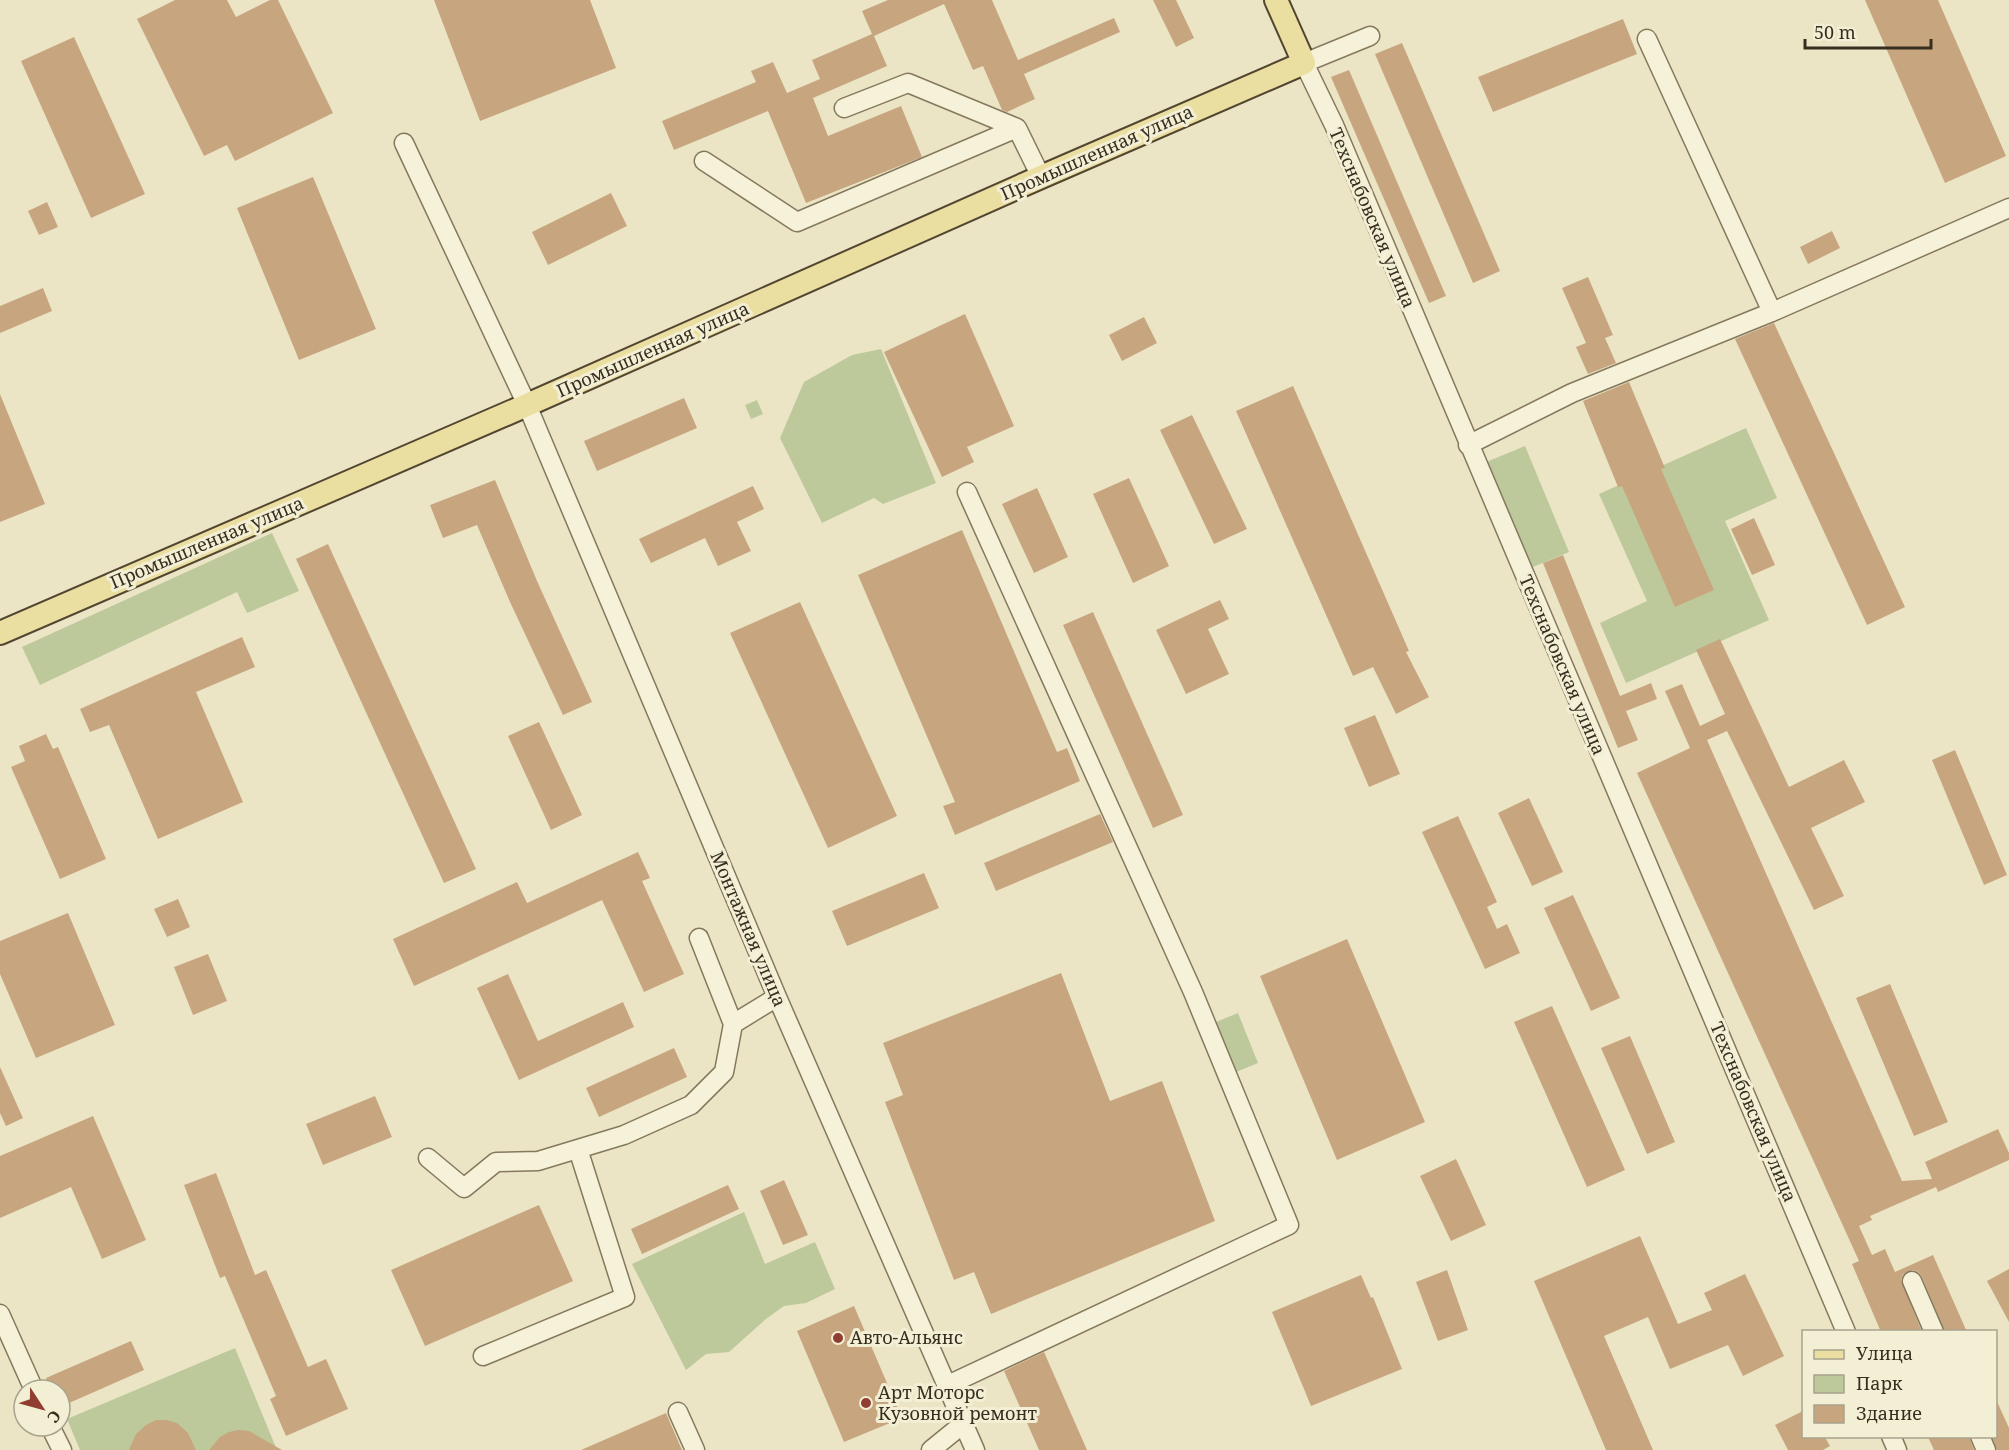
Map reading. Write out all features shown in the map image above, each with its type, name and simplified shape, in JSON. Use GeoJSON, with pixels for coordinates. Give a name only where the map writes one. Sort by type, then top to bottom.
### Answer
{"type":"FeatureCollection","features":[{"type":"Feature","properties":{"kind":"main road","name":"Техснабовская улица"},"geometry":{"type":"LineString","coordinates":[[1276,0],[1304,63]]}},
{"type":"Feature","properties":{"kind":"main road","name":"Промышленная улица"},"geometry":{"type":"LineString","coordinates":[[0,633],[527,405],[1304,63]]}},
{"type":"Feature","properties":{"kind":"street"},"geometry":{"type":"LineString","coordinates":[[1304,63],[1370,36]]}},
{"type":"Feature","properties":{"kind":"street"},"geometry":{"type":"LineString","coordinates":[[1647,39],[1772,312]]}},
{"type":"Feature","properties":{"kind":"street","name":"Техснабовская улица"},"geometry":{"type":"LineString","coordinates":[[1304,63],[1334,125],[1845,1330]]}},
{"type":"Feature","properties":{"kind":"street"},"geometry":{"type":"LineString","coordinates":[[844,108],[908,83],[1017,128],[1041,177]]}},
{"type":"Feature","properties":{"kind":"street"},"geometry":{"type":"LineString","coordinates":[[704,161],[797,222],[1017,128]]}},
{"type":"Feature","properties":{"kind":"street","name":"Монтажная улица"},"geometry":{"type":"LineString","coordinates":[[404,143],[527,405],[777,997],[975,1450]]}},
{"type":"Feature","properties":{"kind":"street"},"geometry":{"type":"LineString","coordinates":[[1468,445],[1572,393],[1772,312],[2009,208]]}},
{"type":"Feature","properties":{"kind":"street"},"geometry":{"type":"LineString","coordinates":[[948,1385],[1290,1225],[1192,992],[968,492]]}},
{"type":"Feature","properties":{"kind":"street"},"geometry":{"type":"LineString","coordinates":[[428,1158],[464,1188],[496,1162],[538,1161],[624,1135],[691,1106],[724,1072],[733,1024],[699,938]]}},
{"type":"Feature","properties":{"kind":"street"},"geometry":{"type":"LineString","coordinates":[[733,1024],[777,997]]}},
{"type":"Feature","properties":{"kind":"street"},"geometry":{"type":"LineString","coordinates":[[483,1356],[626,1297],[578,1149]]}},
{"type":"Feature","properties":{"kind":"street"},"geometry":{"type":"LineString","coordinates":[[1912,1281],[1933,1330]]}},
{"type":"Feature","properties":{"kind":"street"},"geometry":{"type":"LineString","coordinates":[[0,1314],[29,1378]]}},
{"type":"Feature","properties":{"kind":"street"},"geometry":{"type":"LineString","coordinates":[[678,1412],[695,1450]]}},
{"type":"Feature","properties":{"kind":"street"},"geometry":{"type":"LineString","coordinates":[[931,1450],[963,1424]]}},
{"type":"Feature","properties":{"kind":"green space"},"geometry":{"type":"Polygon","coordinates":[[[881,349],[936,483],[883,504],[874,498],[822,523],[780,438],[804,382],[852,355],[881,349]]]}},
{"type":"Feature","properties":{"kind":"green space"},"geometry":{"type":"Polygon","coordinates":[[[757,400],[763,414],[751,419],[745,405],[757,400]]]}},
{"type":"Feature","properties":{"kind":"green space"},"geometry":{"type":"Polygon","coordinates":[[[1746,428],[1777,498],[1725,521],[1769,620],[1626,683],[1600,623],[1647,601],[1599,494],[1746,428]]]}},
{"type":"Feature","properties":{"kind":"green space"},"geometry":{"type":"Polygon","coordinates":[[[1525,446],[1569,552],[1528,569],[1484,463],[1525,446]]]}},
{"type":"Feature","properties":{"kind":"green space"},"geometry":{"type":"Polygon","coordinates":[[[272,533],[299,591],[247,613],[237,592],[40,685],[22,647],[272,533]]]}},
{"type":"Feature","properties":{"kind":"green space"},"geometry":{"type":"Polygon","coordinates":[[[1238,1013],[1258,1063],[1236,1072],[1216,1022],[1238,1013]]]}},
{"type":"Feature","properties":{"kind":"green space"},"geometry":{"type":"Polygon","coordinates":[[[744,1212],[765,1264],[815,1242],[835,1289],[806,1303],[784,1306],[729,1352],[706,1354],[686,1370],[632,1264],[744,1212]]]}},
{"type":"Feature","properties":{"kind":"green space"},"geometry":{"type":"Polygon","coordinates":[[[235,1348],[277,1450],[80,1450],[72,1431],[72,1417],[235,1348]]]}},
{"type":"Feature","properties":{"kind":"building"},"geometry":{"type":"Polygon","coordinates":[[[175,0],[227,0],[236,17],[270,0],[278,0],[333,113],[235,161],[227,145],[204,156],[137,19],[175,0]]]}},
{"type":"Feature","properties":{"kind":"building"},"geometry":{"type":"Polygon","coordinates":[[[434,0],[590,0],[616,68],[480,121],[434,0]]]}},
{"type":"Feature","properties":{"kind":"building"},"geometry":{"type":"Polygon","coordinates":[[[888,0],[992,0],[1018,60],[1114,18],[1120,32],[1024,74],[1035,99],[1007,112],[1002,110],[983,66],[973,70],[944,4],[874,36],[887,66],[813,98],[828,136],[901,106],[922,157],[806,203],[768,111],[674,150],[662,121],[756,82],[751,71],[773,62],[787,93],[820,79],[812,60],[872,34],[862,11],[888,0]]]}},
{"type":"Feature","properties":{"kind":"building"},"geometry":{"type":"Polygon","coordinates":[[[1153,0],[1176,0],[1194,38],[1176,47],[1153,0]]]}},
{"type":"Feature","properties":{"kind":"building"},"geometry":{"type":"Polygon","coordinates":[[[1865,0],[1938,0],[2006,156],[1945,183],[1865,0]]]}},
{"type":"Feature","properties":{"kind":"building"},"geometry":{"type":"Polygon","coordinates":[[[1623,19],[1637,54],[1493,112],[1478,77],[1623,19]]]}},
{"type":"Feature","properties":{"kind":"building"},"geometry":{"type":"Polygon","coordinates":[[[74,37],[145,194],[91,218],[21,61],[74,37]]]}},
{"type":"Feature","properties":{"kind":"building"},"geometry":{"type":"Polygon","coordinates":[[[1402,43],[1500,271],[1473,283],[1375,54],[1402,43]]]}},
{"type":"Feature","properties":{"kind":"building"},"geometry":{"type":"Polygon","coordinates":[[[1349,70],[1446,296],[1429,303],[1331,77],[1349,70]]]}},
{"type":"Feature","properties":{"kind":"building"},"geometry":{"type":"Polygon","coordinates":[[[313,177],[376,329],[299,360],[237,208],[313,177]]]}},
{"type":"Feature","properties":{"kind":"building"},"geometry":{"type":"Polygon","coordinates":[[[611,193],[627,226],[548,265],[532,232],[611,193]]]}},
{"type":"Feature","properties":{"kind":"building"},"geometry":{"type":"Polygon","coordinates":[[[47,202],[58,227],[39,235],[28,211],[47,202]]]}},
{"type":"Feature","properties":{"kind":"building"},"geometry":{"type":"Polygon","coordinates":[[[1832,231],[1840,248],[1808,264],[1800,247],[1832,231]]]}},
{"type":"Feature","properties":{"kind":"building"},"geometry":{"type":"Polygon","coordinates":[[[1588,277],[1613,335],[1605,338],[1616,363],[1588,374],[1576,347],[1586,343],[1562,288],[1588,277]]]}},
{"type":"Feature","properties":{"kind":"building"},"geometry":{"type":"Polygon","coordinates":[[[43,288],[52,311],[0,333],[0,306],[43,288]]]}},
{"type":"Feature","properties":{"kind":"building"},"geometry":{"type":"Polygon","coordinates":[[[965,314],[1014,426],[967,447],[974,462],[942,477],[884,352],[965,314]]]}},
{"type":"Feature","properties":{"kind":"building"},"geometry":{"type":"Polygon","coordinates":[[[1144,317],[1157,343],[1122,361],[1109,335],[1144,317]]]}},
{"type":"Feature","properties":{"kind":"building"},"geometry":{"type":"Polygon","coordinates":[[[1774,323],[1905,607],[1867,625],[1735,339],[1774,323]]]}},
{"type":"Feature","properties":{"kind":"building"},"geometry":{"type":"Polygon","coordinates":[[[1629,382],[1665,468],[1661,469],[1714,590],[1675,607],[1622,486],[1618,487],[1583,401],[1629,382]]]}},
{"type":"Feature","properties":{"kind":"building"},"geometry":{"type":"Polygon","coordinates":[[[1293,386],[1409,651],[1406,652],[1429,697],[1396,714],[1373,667],[1353,676],[1236,411],[1293,386]]]}},
{"type":"Feature","properties":{"kind":"building"},"geometry":{"type":"Polygon","coordinates":[[[0,394],[45,504],[0,522],[0,394]]]}},
{"type":"Feature","properties":{"kind":"building"},"geometry":{"type":"Polygon","coordinates":[[[684,398],[697,428],[597,471],[584,441],[684,398]]]}},
{"type":"Feature","properties":{"kind":"building"},"geometry":{"type":"Polygon","coordinates":[[[1192,415],[1247,529],[1214,544],[1160,430],[1192,415]]]}},
{"type":"Feature","properties":{"kind":"building"},"geometry":{"type":"Polygon","coordinates":[[[1129,478],[1169,566],[1133,583],[1093,494],[1129,478]]]}},
{"type":"Feature","properties":{"kind":"building"},"geometry":{"type":"Polygon","coordinates":[[[495,480],[537,581],[592,702],[563,715],[477,525],[443,538],[430,505],[495,480]]]}},
{"type":"Feature","properties":{"kind":"building"},"geometry":{"type":"Polygon","coordinates":[[[753,486],[764,509],[737,522],[751,551],[718,566],[705,538],[651,563],[639,539],[753,486]]]}},
{"type":"Feature","properties":{"kind":"building"},"geometry":{"type":"Polygon","coordinates":[[[1037,488],[1068,557],[1034,573],[1002,504],[1037,488]]]}},
{"type":"Feature","properties":{"kind":"building"},"geometry":{"type":"Polygon","coordinates":[[[1754,518],[1775,565],[1752,575],[1731,529],[1754,518]]]}},
{"type":"Feature","properties":{"kind":"building"},"geometry":{"type":"Polygon","coordinates":[[[962,530],[1057,752],[1067,748],[1080,781],[955,835],[943,806],[955,802],[858,575],[962,530]]]}},
{"type":"Feature","properties":{"kind":"building"},"geometry":{"type":"Polygon","coordinates":[[[328,544],[476,869],[444,883],[296,559],[328,544]]]}},
{"type":"Feature","properties":{"kind":"building"},"geometry":{"type":"Polygon","coordinates":[[[1563,555],[1620,696],[1651,683],[1657,699],[1626,711],[1638,740],[1618,748],[1543,563],[1563,555]]]}},
{"type":"Feature","properties":{"kind":"building"},"geometry":{"type":"Polygon","coordinates":[[[1220,600],[1229,619],[1208,629],[1229,674],[1186,694],[1156,630],[1220,600]]]}},
{"type":"Feature","properties":{"kind":"building"},"geometry":{"type":"Polygon","coordinates":[[[800,602],[897,816],[828,848],[730,633],[800,602]]]}},
{"type":"Feature","properties":{"kind":"building"},"geometry":{"type":"Polygon","coordinates":[[[1093,612],[1183,815],[1153,828],[1063,625],[1093,612]]]}},
{"type":"Feature","properties":{"kind":"building"},"geometry":{"type":"Polygon","coordinates":[[[242,637],[255,667],[196,692],[243,802],[158,839],[109,725],[90,732],[80,709],[242,637]]]}},
{"type":"Feature","properties":{"kind":"building"},"geometry":{"type":"Polygon","coordinates":[[[1720,639],[1789,787],[1844,760],[1865,802],[1811,828],[1844,896],[1814,910],[1727,731],[1707,740],[1902,1181],[1932,1179],[1925,1162],[1998,1129],[2009,1153],[2009,1160],[1938,1192],[1936,1187],[1870,1216],[1872,1220],[1859,1226],[1872,1255],[1885,1249],[1895,1272],[1933,1255],[1966,1330],[1944,1330],[1922,1277],[1913,1270],[1903,1274],[1901,1280],[1921,1330],[1880,1330],[1852,1264],[1859,1261],[1637,773],[1690,748],[1665,691],[1682,684],[1700,726],[1725,714],[1696,650],[1720,639]]]}},
{"type":"Feature","properties":{"kind":"building"},"geometry":{"type":"Polygon","coordinates":[[[1375,715],[1400,774],[1369,787],[1344,728],[1375,715]]]}},
{"type":"Feature","properties":{"kind":"building"},"geometry":{"type":"Polygon","coordinates":[[[539,722],[582,815],[551,830],[508,736],[539,722]]]}},
{"type":"Feature","properties":{"kind":"building"},"geometry":{"type":"Polygon","coordinates":[[[46,734],[53,749],[58,747],[106,859],[60,879],[11,767],[25,761],[19,746],[46,734]]]}},
{"type":"Feature","properties":{"kind":"building"},"geometry":{"type":"Polygon","coordinates":[[[1955,750],[2007,875],[1984,885],[1932,760],[1955,750]]]}},
{"type":"Feature","properties":{"kind":"building"},"geometry":{"type":"Polygon","coordinates":[[[1529,798],[1563,872],[1532,886],[1498,813],[1529,798]]]}},
{"type":"Feature","properties":{"kind":"building"},"geometry":{"type":"Polygon","coordinates":[[[1100,814],[1113,842],[996,891],[984,863],[1100,814]]]}},
{"type":"Feature","properties":{"kind":"building"},"geometry":{"type":"Polygon","coordinates":[[[1458,816],[1497,902],[1487,907],[1497,929],[1507,924],[1520,953],[1485,969],[1422,832],[1458,816]]]}},
{"type":"Feature","properties":{"kind":"building"},"geometry":{"type":"Polygon","coordinates":[[[638,852],[650,878],[642,881],[684,974],[644,992],[602,900],[414,986],[393,939],[517,882],[527,903],[638,852]]]}},
{"type":"Feature","properties":{"kind":"building"},"geometry":{"type":"Polygon","coordinates":[[[924,873],[939,908],[847,946],[832,911],[924,873]]]}},
{"type":"Feature","properties":{"kind":"building"},"geometry":{"type":"Polygon","coordinates":[[[1573,895],[1620,998],[1591,1011],[1544,908],[1573,895]]]}},
{"type":"Feature","properties":{"kind":"building"},"geometry":{"type":"Polygon","coordinates":[[[178,899],[190,927],[167,937],[154,909],[178,899]]]}},
{"type":"Feature","properties":{"kind":"building"},"geometry":{"type":"Polygon","coordinates":[[[68,913],[115,1025],[36,1058],[0,974],[0,941],[68,913]]]}},
{"type":"Feature","properties":{"kind":"building"},"geometry":{"type":"Polygon","coordinates":[[[1347,939],[1425,1122],[1337,1160],[1260,976],[1347,939]]]}},
{"type":"Feature","properties":{"kind":"building"},"geometry":{"type":"Polygon","coordinates":[[[208,954],[227,1001],[193,1015],[174,967],[208,954]]]}},
{"type":"Feature","properties":{"kind":"building"},"geometry":{"type":"Polygon","coordinates":[[[1061,973],[1110,1101],[1162,1081],[1215,1221],[991,1314],[974,1272],[954,1280],[885,1102],[903,1095],[883,1043],[1061,973]]]}},
{"type":"Feature","properties":{"kind":"building"},"geometry":{"type":"Polygon","coordinates":[[[508,974],[538,1041],[623,1002],[634,1027],[519,1080],[477,988],[508,974]]]}},
{"type":"Feature","properties":{"kind":"building"},"geometry":{"type":"Polygon","coordinates":[[[1890,984],[1948,1122],[1914,1136],[1856,998],[1890,984]]]}},
{"type":"Feature","properties":{"kind":"building"},"geometry":{"type":"Polygon","coordinates":[[[1552,1006],[1625,1170],[1587,1187],[1514,1022],[1552,1006]]]}},
{"type":"Feature","properties":{"kind":"building"},"geometry":{"type":"Polygon","coordinates":[[[1630,1036],[1675,1142],[1647,1154],[1601,1048],[1630,1036]]]}},
{"type":"Feature","properties":{"kind":"building"},"geometry":{"type":"Polygon","coordinates":[[[674,1048],[687,1077],[599,1117],[586,1088],[674,1048]]]}},
{"type":"Feature","properties":{"kind":"building"},"geometry":{"type":"Polygon","coordinates":[[[0,1067],[23,1118],[6,1126],[0,1113],[0,1067]]]}},
{"type":"Feature","properties":{"kind":"building"},"geometry":{"type":"Polygon","coordinates":[[[375,1096],[392,1137],[323,1165],[306,1124],[375,1096]]]}},
{"type":"Feature","properties":{"kind":"building"},"geometry":{"type":"Polygon","coordinates":[[[93,1116],[146,1240],[102,1259],[71,1187],[0,1218],[0,1156],[93,1116]]]}},
{"type":"Feature","properties":{"kind":"building"},"geometry":{"type":"Polygon","coordinates":[[[1456,1159],[1486,1225],[1451,1241],[1420,1176],[1456,1159]]]}},
{"type":"Feature","properties":{"kind":"building"},"geometry":{"type":"Polygon","coordinates":[[[216,1173],[255,1275],[266,1270],[308,1367],[326,1359],[348,1409],[286,1436],[270,1399],[276,1396],[225,1276],[220,1278],[184,1185],[216,1173]]]}},
{"type":"Feature","properties":{"kind":"building"},"geometry":{"type":"Polygon","coordinates":[[[784,1180],[808,1235],[783,1245],[760,1191],[784,1180]]]}},
{"type":"Feature","properties":{"kind":"building"},"geometry":{"type":"Polygon","coordinates":[[[728,1185],[739,1209],[642,1254],[631,1229],[728,1185]]]}},
{"type":"Feature","properties":{"kind":"building"},"geometry":{"type":"Polygon","coordinates":[[[539,1205],[573,1281],[425,1346],[391,1270],[539,1205]]]}},
{"type":"Feature","properties":{"kind":"building"},"geometry":{"type":"Polygon","coordinates":[[[1640,1236],[1678,1324],[1712,1310],[1704,1293],[1745,1274],[1784,1356],[1743,1376],[1728,1345],[1670,1369],[1648,1317],[1604,1336],[1653,1450],[1606,1450],[1534,1281],[1640,1236]]]}},
{"type":"Feature","properties":{"kind":"building"},"geometry":{"type":"Polygon","coordinates":[[[2009,1269],[2009,1322],[1987,1281],[2009,1269]]]}},
{"type":"Feature","properties":{"kind":"building"},"geometry":{"type":"Polygon","coordinates":[[[1447,1270],[1468,1330],[1438,1341],[1416,1282],[1447,1270]]]}},
{"type":"Feature","properties":{"kind":"building"},"geometry":{"type":"Polygon","coordinates":[[[1361,1275],[1371,1298],[1373,1297],[1402,1369],[1311,1406],[1272,1312],[1361,1275]]]}},
{"type":"Feature","properties":{"kind":"building"},"geometry":{"type":"Polygon","coordinates":[[[854,1306],[902,1418],[844,1442],[797,1331],[854,1306]]]}},
{"type":"Feature","properties":{"kind":"building"},"geometry":{"type":"Polygon","coordinates":[[[131,1341],[144,1370],[72,1402],[72,1378],[46,1378],[131,1341]]]}},
{"type":"Feature","properties":{"kind":"building"},"geometry":{"type":"Polygon","coordinates":[[[1044,1352],[1087,1450],[1039,1450],[1004,1371],[1044,1352]]]}},
{"type":"Feature","properties":{"kind":"building"},"geometry":{"type":"Polygon","coordinates":[[[1997,1401],[2009,1428],[2009,1450],[1997,1450],[1992,1438],[1997,1438],[1997,1401]]]}},
{"type":"Feature","properties":{"kind":"building"},"geometry":{"type":"Polygon","coordinates":[[[1802,1412],[1802,1438],[1826,1438],[1830,1446],[1823,1450],[1788,1450],[1775,1425],[1802,1412]]]}},
{"type":"Feature","properties":{"kind":"building"},"geometry":{"type":"Polygon","coordinates":[[[666,1413],[682,1450],[581,1450],[666,1413]]]}},
{"type":"Feature","properties":{"kind":"building"},"geometry":{"type":"Polygon","coordinates":[[[156,1420],[177,1423],[188,1433],[196,1450],[129,1450],[136,1434],[156,1420]]]}},
{"type":"Feature","properties":{"kind":"building"},"geometry":{"type":"Polygon","coordinates":[[[238,1430],[249,1431],[282,1450],[209,1450],[220,1437],[238,1430]]]}},
{"type":"Feature","properties":{"kind":"building"},"geometry":{"type":"Polygon","coordinates":[[[1928,1438],[1969,1438],[1974,1450],[1934,1450],[1928,1438]]]}},
{"type":"Feature","properties":{"kind":"place","name":"Авто-Альянс"},"geometry":{"type":"Point","coordinates":[838,1338]}},
{"type":"Feature","properties":{"kind":"place","name":"Арт Моторс Кузовной ремонт"},"geometry":{"type":"Point","coordinates":[866,1403]}}]}
